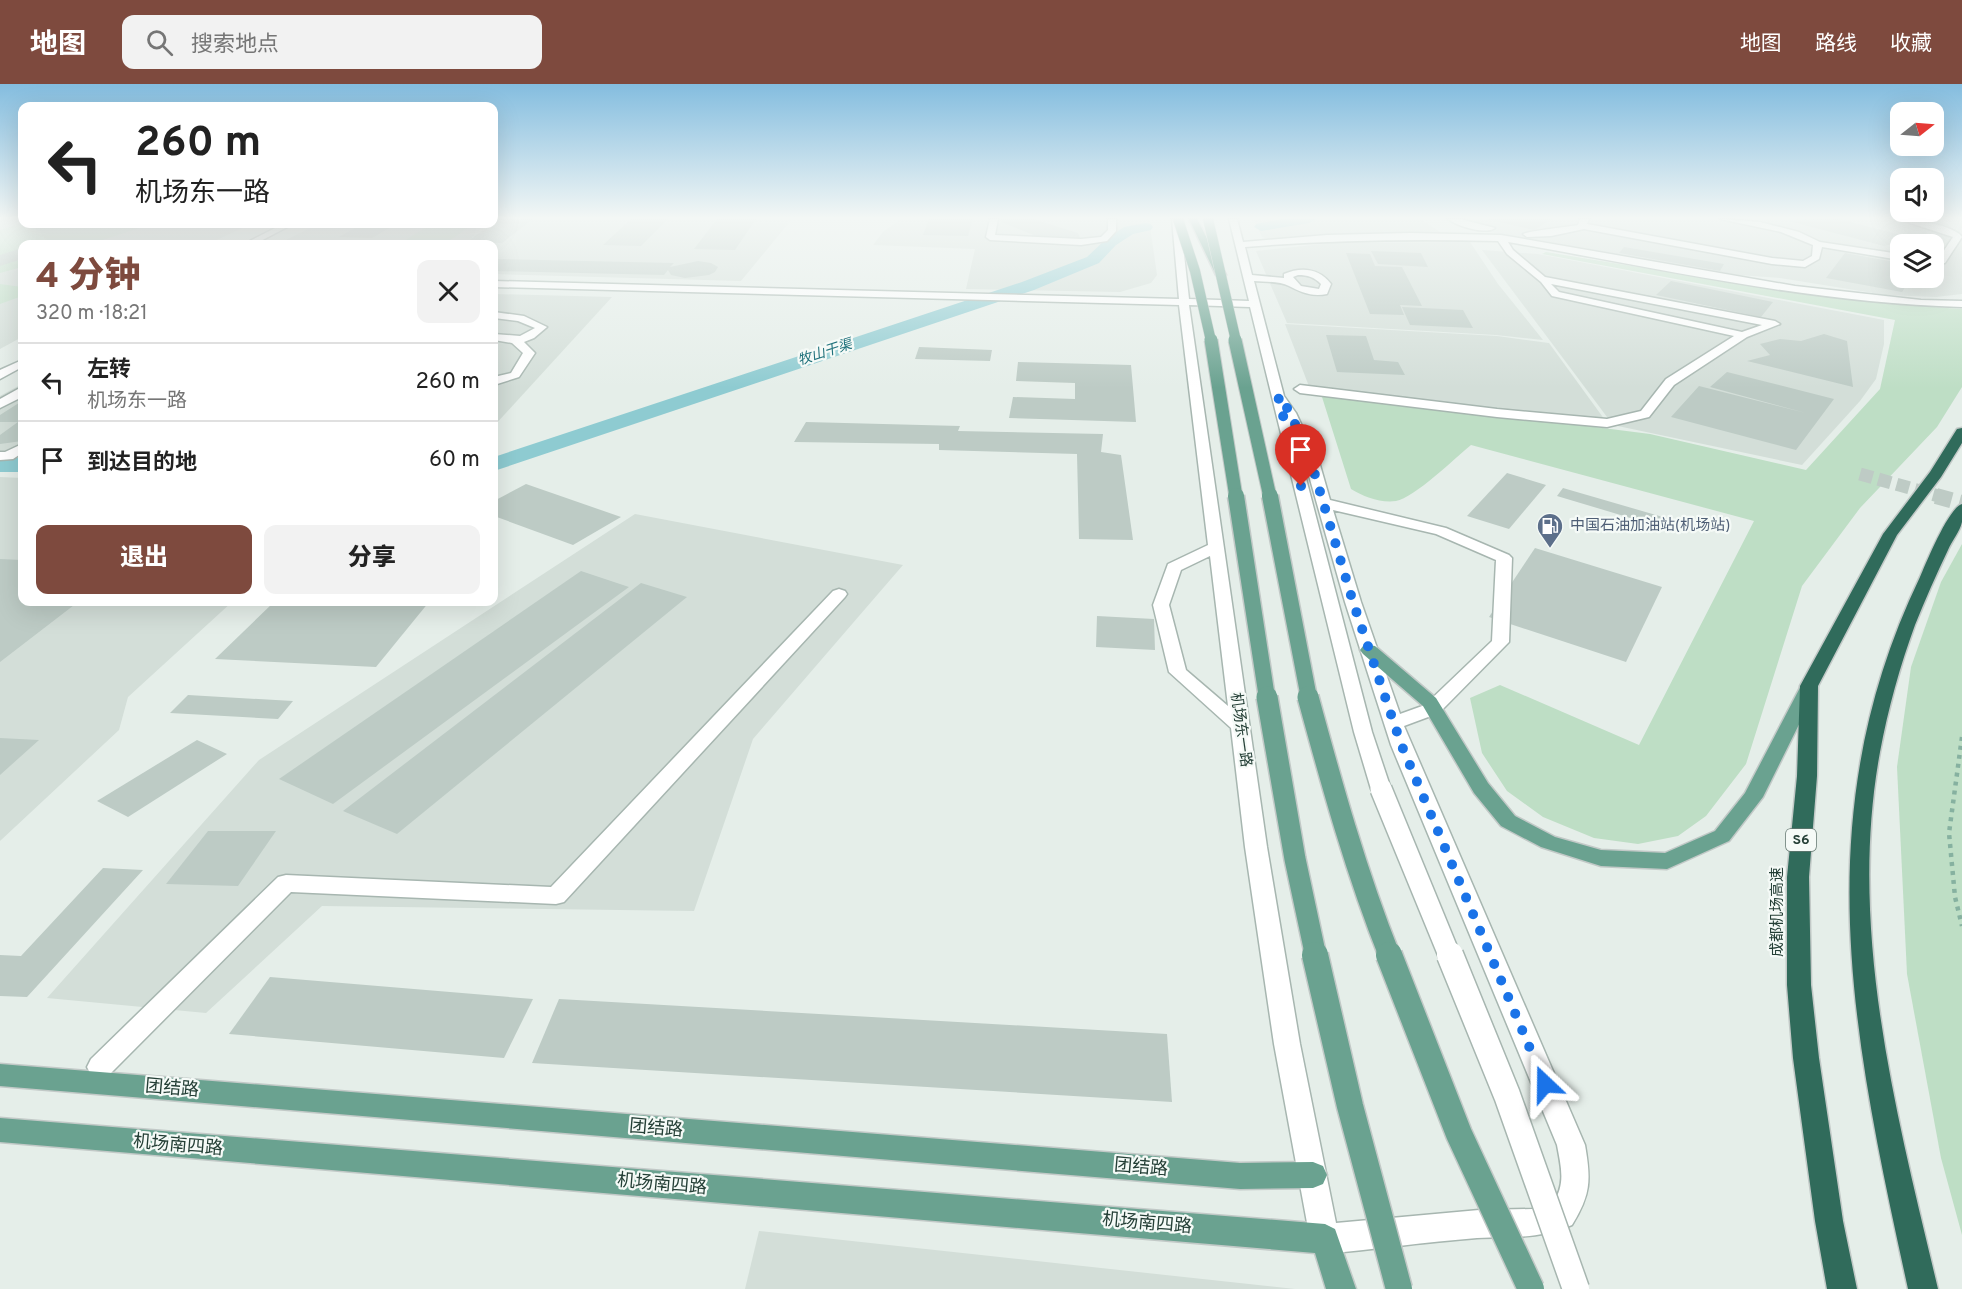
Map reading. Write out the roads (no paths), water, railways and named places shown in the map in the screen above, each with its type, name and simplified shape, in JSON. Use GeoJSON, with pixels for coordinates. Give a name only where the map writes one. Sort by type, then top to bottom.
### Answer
{"type":"FeatureCollection","features":[{"type":"Feature","properties":{"kind":"highway","name":"成都机场高速"},"geometry":{"type":"LineString","coordinates":[[1842,1289],[1829,1221],[1809,1081],[1799,985],[1798,877],[1807,776],[1809,686],[1890,534],[1936,474],[1962,432]]}},
{"type":"Feature","properties":{"kind":"highway"},"geometry":{"type":"LineString","coordinates":[[1923,1289],[1891,1148],[1875,1049],[1862,941],[1860,839],[1878,718],[1895,655],[1918,594],[1962,508]]}},
{"type":"Feature","properties":{"kind":"main road"},"geometry":{"type":"LineString","coordinates":[[1196,275],[1208,323],[1284,798],[1365,1167],[1399,1289]]}},
{"type":"Feature","properties":{"kind":"main road"},"geometry":{"type":"LineString","coordinates":[[1221,275],[1264,465],[1303,677],[1338,809],[1362,886],[1459,1134],[1531,1289]]}},
{"type":"Feature","properties":{"kind":"main road"},"geometry":{"type":"LineString","coordinates":[[1370,650],[1433,707],[1481,788],[1508,821],[1548,842],[1600,858],[1667,861],[1722,836],[1753,797],[1809,686]]}},
{"type":"Feature","properties":{"kind":"main road","name":"团结路"},"geometry":{"type":"LineString","coordinates":[[0,1075],[1228,1175],[1313,1175]]}},
{"type":"Feature","properties":{"kind":"main road","name":"机场南四路"},"geometry":{"type":"LineString","coordinates":[[0,1130],[1324,1239]]}},
{"type":"Feature","properties":{"kind":"main road"},"geometry":{"type":"LineString","coordinates":[[1324,1239],[1341,1289]]}},
{"type":"Feature","properties":{"kind":"street","name":"机场东一路"},"geometry":{"type":"LineString","coordinates":[[1182,275],[1239,725],[1287,1044],[1324,1239]]}},
{"type":"Feature","properties":{"kind":"street"},"geometry":{"type":"LineString","coordinates":[[1538,275],[1556,294],[1743,335]]}},
{"type":"Feature","properties":{"kind":"street"},"geometry":{"type":"LineString","coordinates":[[1747,275],[1795,289],[1921,303],[1962,304]]}},
{"type":"Feature","properties":{"kind":"street"},"geometry":{"type":"LineString","coordinates":[[1290,282],[1249,278],[1363,732],[1381,789],[1507,1095],[1576,1289]]}},
{"type":"Feature","properties":{"kind":"street"},"geometry":{"type":"LineString","coordinates":[[1300,389],[1497,413],[1607,423],[1645,414],[1670,382],[1743,335],[1775,324],[1542,279]]}},
{"type":"Feature","properties":{"kind":"street"},"geometry":{"type":"LineString","coordinates":[[498,284],[1255,304]]}},
{"type":"Feature","properties":{"kind":"street"},"geometry":{"type":"LineString","coordinates":[[498,315],[520,318],[542,327],[531,337],[516,340],[498,338]]}},
{"type":"Feature","properties":{"kind":"street"},"geometry":{"type":"LineString","coordinates":[[498,380],[515,375],[529,353],[516,340]]}},
{"type":"Feature","properties":{"kind":"street"},"geometry":{"type":"LineString","coordinates":[[0,375],[18,365]]}},
{"type":"Feature","properties":{"kind":"street"},"geometry":{"type":"LineString","coordinates":[[0,404],[18,394]]}},
{"type":"Feature","properties":{"kind":"street"},"geometry":{"type":"LineString","coordinates":[[1278,396],[1290,412],[1300,432],[1393,723],[1447,857],[1571,1145],[1578,1184],[1574,1198],[1562,1215],[1532,1223],[1479,1224],[1324,1239]]}},
{"type":"Feature","properties":{"kind":"street"},"geometry":{"type":"LineString","coordinates":[[0,456],[8,456],[18,450]]}},
{"type":"Feature","properties":{"kind":"street"},"geometry":{"type":"LineString","coordinates":[[1324,502],[1442,531],[1504,558],[1500,642],[1433,707],[1393,723]]}},
{"type":"Feature","properties":{"kind":"street"},"geometry":{"type":"LineString","coordinates":[[1216,547],[1174,567],[1161,605],[1178,672],[1239,725]]}},
{"type":"Feature","properties":{"kind":"street"},"geometry":{"type":"LineString","coordinates":[[99,1067],[286,883],[556,896],[839,594]]}},
{"type":"Feature","properties":{"kind":"waterway","name":"牧山干渠"},"geometry":{"type":"LineString","coordinates":[[498,463],[1055,275]]}},
{"type":"Feature","properties":{"kind":"waterway","name":"牧山干渠"},"geometry":{"type":"LineString","coordinates":[[0,465],[18,465]]}},
{"type":"Feature","properties":{"kind":"tunnel"},"geometry":{"type":"LineString","coordinates":[[1860,474],[1942,497]]}},
{"type":"Feature","properties":{"kind":"tunnel"},"geometry":{"type":"LineString","coordinates":[[1936,496],[1962,503]]}},
{"type":"Feature","properties":{"kind":"place","name":"中国石油加油站(机场站)"},"geometry":{"type":"Point","coordinates":[1550,549]}}]}
